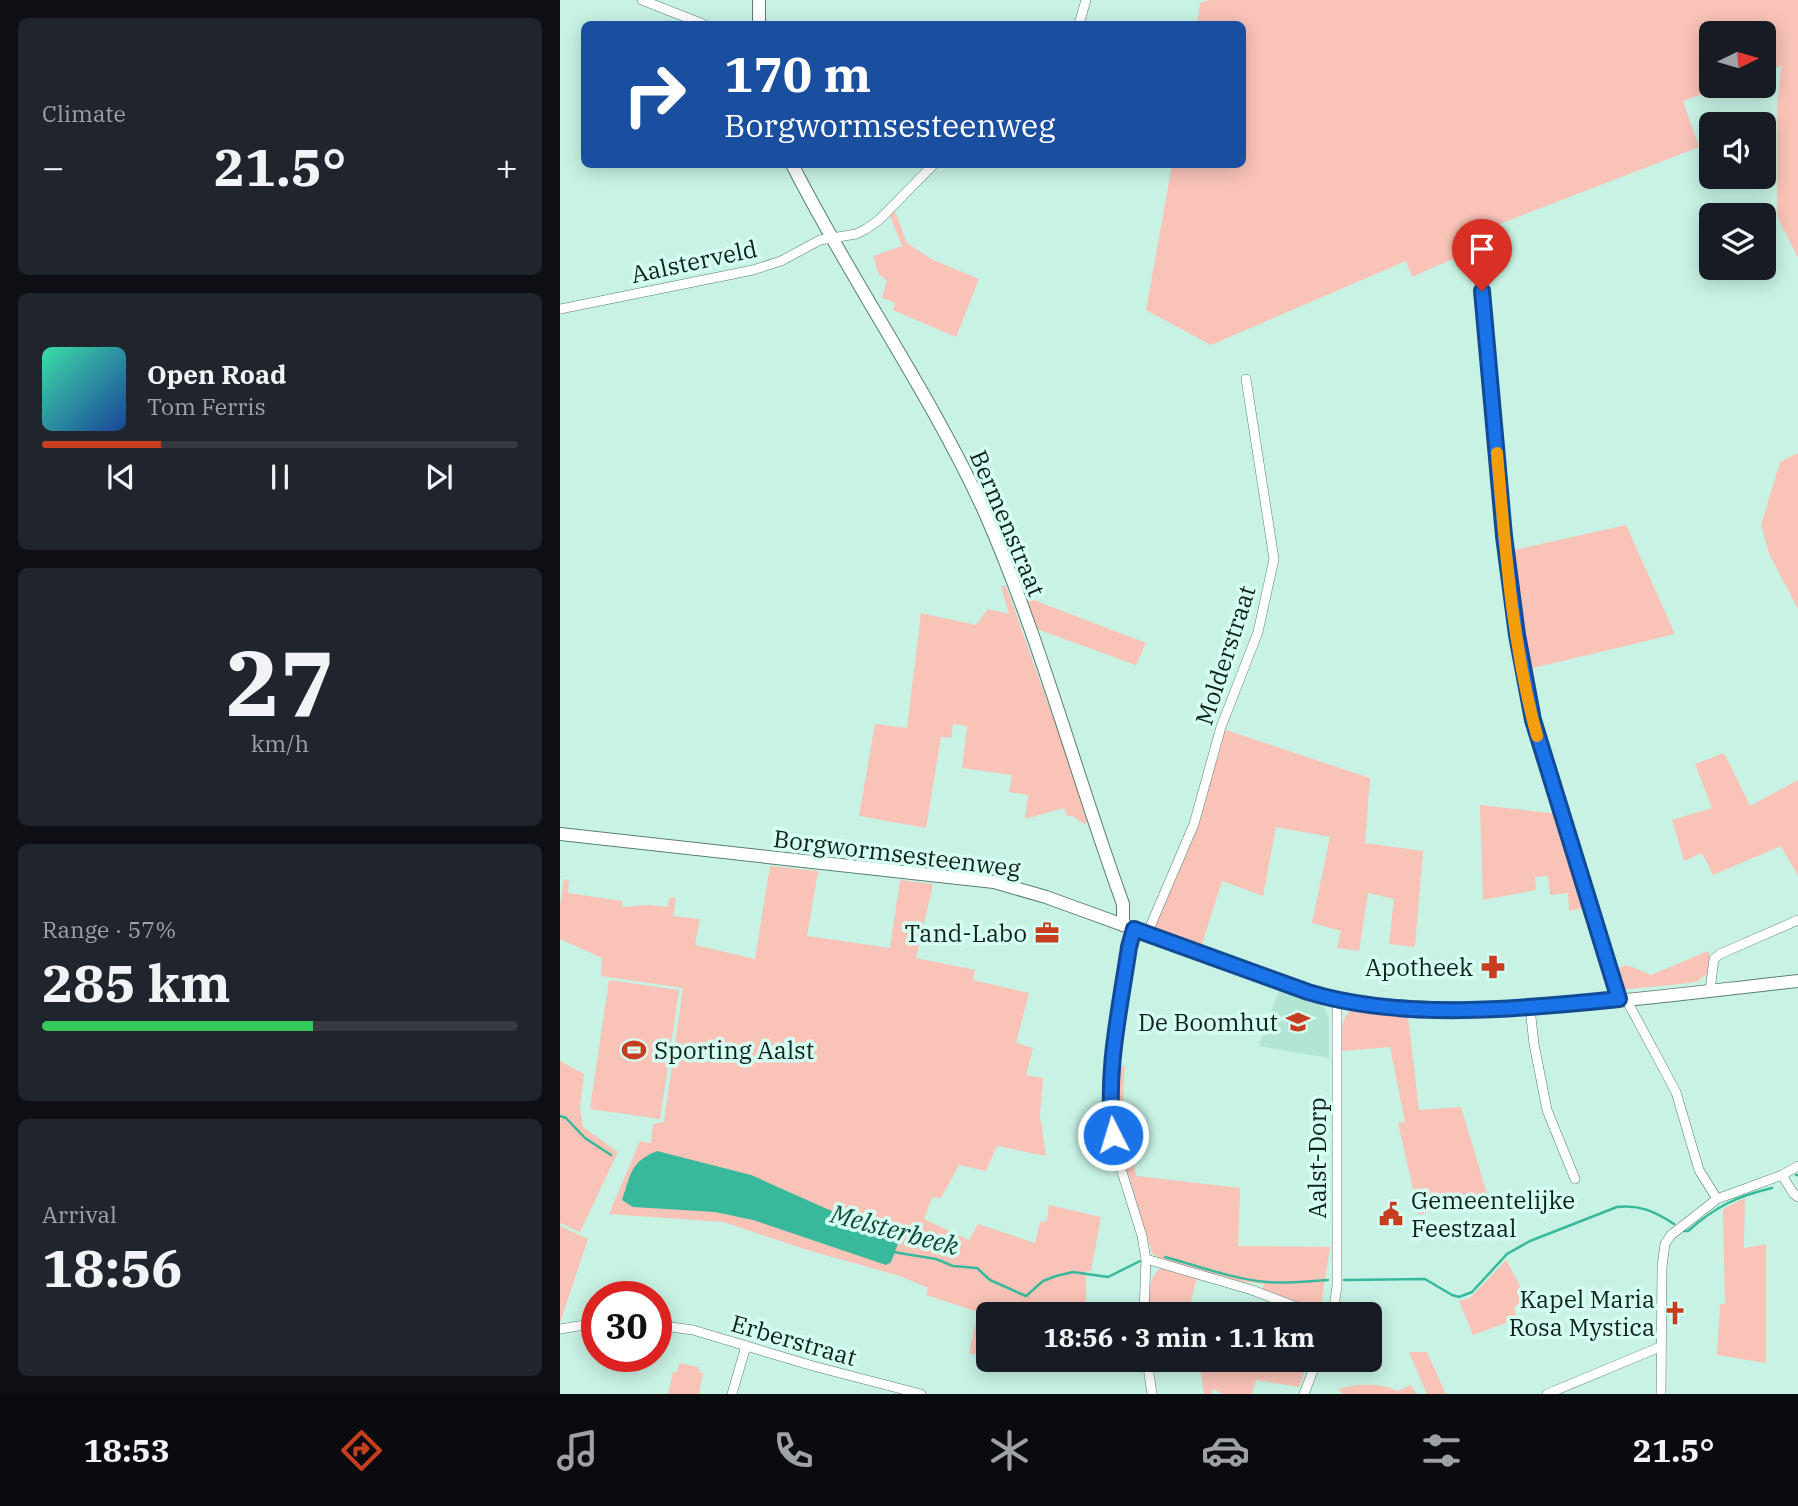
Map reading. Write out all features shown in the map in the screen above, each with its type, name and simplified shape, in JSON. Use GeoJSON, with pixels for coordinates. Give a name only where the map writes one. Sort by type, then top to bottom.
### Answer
{"type":"FeatureCollection","features":[{"type":"Feature","properties":{"kind":"main road"},"geometry":{"type":"LineString","coordinates":[[759,0],[759,21]]}},
{"type":"Feature","properties":{"kind":"main road","name":"Bermenstraat"},"geometry":{"type":"LineString","coordinates":[[794,168],[948,439],[985,515],[1013,582],[1123,904],[1128,927]]}},
{"type":"Feature","properties":{"kind":"main road","name":"Borgwormsesteenweg"},"geometry":{"type":"LineString","coordinates":[[560,834],[977,879],[1027,890],[1337,1000],[1360,1004],[1465,1009],[1530,1008],[1798,981]]}},
{"type":"Feature","properties":{"kind":"street"},"geometry":{"type":"LineString","coordinates":[[642,0],[695,21]]}},
{"type":"Feature","properties":{"kind":"street"},"geometry":{"type":"LineString","coordinates":[[1080,21],[1086,0]]}},
{"type":"Feature","properties":{"kind":"street","name":"Aalsterveld"},"geometry":{"type":"LineString","coordinates":[[560,309],[753,270],[781,261],[813,243],[831,237],[856,234],[879,220],[930,168]]}},
{"type":"Feature","properties":{"kind":"street"},"geometry":{"type":"LineString","coordinates":[[1482,291],[1504,536],[1517,635],[1533,720],[1623,999],[1676,1092],[1699,1170],[1717,1199]]}},
{"type":"Feature","properties":{"kind":"street","name":"Molderstraat"},"geometry":{"type":"LineString","coordinates":[[1147,934],[1194,824],[1221,727],[1258,632],[1274,559],[1246,379]]}},
{"type":"Feature","properties":{"kind":"street"},"geometry":{"type":"LineString","coordinates":[[1710,990],[1714,959],[1720,954],[1798,920]]}},
{"type":"Feature","properties":{"kind":"street"},"geometry":{"type":"LineString","coordinates":[[1128,927],[1129,947],[1110,1081],[1110,1111],[1116,1156],[1136,1215],[1146,1259],[1144,1302]]}},
{"type":"Feature","properties":{"kind":"street","name":"Aalst-Dorp"},"geometry":{"type":"LineString","coordinates":[[1335,1302],[1338,1286],[1337,1000]]}},
{"type":"Feature","properties":{"kind":"street"},"geometry":{"type":"LineString","coordinates":[[1530,1008],[1534,1044],[1548,1110],[1575,1179]]}},
{"type":"Feature","properties":{"kind":"street"},"geometry":{"type":"LineString","coordinates":[[1661,1394],[1662,1267],[1665,1244],[1671,1235],[1717,1199],[1782,1175],[1798,1166]]}},
{"type":"Feature","properties":{"kind":"street"},"geometry":{"type":"LineString","coordinates":[[1782,1175],[1798,1197]]}},
{"type":"Feature","properties":{"kind":"street"},"geometry":{"type":"LineString","coordinates":[[1146,1259],[1284,1302]]}},
{"type":"Feature","properties":{"kind":"street"},"geometry":{"type":"LineString","coordinates":[[560,1329],[581,1325]]}},
{"type":"Feature","properties":{"kind":"street","name":"Erberstraat"},"geometry":{"type":"LineString","coordinates":[[672,1328],[693,1331],[921,1394]]}},
{"type":"Feature","properties":{"kind":"street"},"geometry":{"type":"LineString","coordinates":[[732,1394],[746,1346]]}},
{"type":"Feature","properties":{"kind":"street"},"geometry":{"type":"LineString","coordinates":[[1547,1394],[1660,1347]]}},
{"type":"Feature","properties":{"kind":"street"},"geometry":{"type":"LineString","coordinates":[[1149,1372],[1152,1394]]}},
{"type":"Feature","properties":{"kind":"street"},"geometry":{"type":"LineString","coordinates":[[1304,1394],[1312,1372]]}},
{"type":"Feature","properties":{"kind":"shaded area"},"geometry":{"type":"Polygon","coordinates":[[[1209,0],[1798,0],[1798,258],[1777,216],[1777,106],[1781,66],[1776,68],[1776,21],[1699,21],[1699,95],[1683,101],[1699,147],[1476,233],[1478,248],[1412,277],[1406,261],[1211,345],[1146,310],[1171,168],[1246,168],[1246,21],[1197,21],[1200,3],[1209,0]]]}},
{"type":"Feature","properties":{"kind":"shaded area"},"geometry":{"type":"Polygon","coordinates":[[[895,211],[907,243],[933,260],[979,279],[956,337],[893,310],[895,303],[882,298],[887,281],[878,273],[873,256],[902,246],[890,216],[895,211]]]}},
{"type":"Feature","properties":{"kind":"shaded area"},"geometry":{"type":"Polygon","coordinates":[[[1798,453],[1798,609],[1769,554],[1761,525],[1780,462],[1798,453]]]}},
{"type":"Feature","properties":{"kind":"shaded area"},"geometry":{"type":"Polygon","coordinates":[[[1626,525],[1675,634],[1529,669],[1547,748],[1577,844],[1571,846],[1589,907],[1569,911],[1568,893],[1550,895],[1548,876],[1535,877],[1536,890],[1483,900],[1480,805],[1558,814],[1523,703],[1512,653],[1505,588],[1511,588],[1509,551],[1626,525]]]}},
{"type":"Feature","properties":{"kind":"shaded area"},"geometry":{"type":"Polygon","coordinates":[[[1001,586],[1006,586],[1090,821],[1084,824],[1072,816],[1067,816],[1064,808],[1025,819],[1028,795],[1009,792],[1012,775],[962,768],[967,726],[953,724],[951,738],[941,737],[926,828],[859,816],[875,724],[907,728],[921,613],[976,625],[988,609],[1009,614],[1001,586]]]}},
{"type":"Feature","properties":{"kind":"shaded area"},"geometry":{"type":"Polygon","coordinates":[[[1023,596],[1146,643],[1136,665],[1034,628],[1023,596]]]}},
{"type":"Feature","properties":{"kind":"shaded area"},"geometry":{"type":"Polygon","coordinates":[[[1223,729],[1370,778],[1365,843],[1423,851],[1415,947],[1389,944],[1394,899],[1368,893],[1359,951],[1337,948],[1341,931],[1312,923],[1330,837],[1276,827],[1263,896],[1222,881],[1201,947],[1154,928],[1195,834],[1223,729]]]}},
{"type":"Feature","properties":{"kind":"shaded area"},"geometry":{"type":"Polygon","coordinates":[[[1724,753],[1750,806],[1798,780],[1798,876],[1781,846],[1713,875],[1702,853],[1684,861],[1672,820],[1712,808],[1695,764],[1724,753]]]}},
{"type":"Feature","properties":{"kind":"shaded area"},"geometry":{"type":"Polygon","coordinates":[[[770,866],[818,871],[807,936],[890,948],[900,880],[933,884],[916,958],[975,970],[973,980],[1029,993],[1016,1043],[1033,1048],[1026,1075],[1043,1078],[1040,1116],[1046,1156],[997,1146],[986,1171],[959,1165],[941,1198],[932,1197],[924,1219],[969,1240],[978,1224],[1035,1243],[1040,1222],[1047,1221],[1049,1205],[1101,1217],[1091,1271],[1086,1271],[1086,1302],[976,1302],[976,1311],[926,1295],[928,1288],[900,1276],[804,1249],[723,1222],[609,1214],[640,1141],[651,1143],[653,1124],[664,1122],[683,988],[601,976],[602,958],[560,939],[560,906],[564,879],[569,880],[568,893],[622,901],[622,907],[667,907],[670,898],[676,898],[673,916],[700,919],[695,945],[755,959],[770,866]]]}},
{"type":"Feature","properties":{"kind":"shaded area"},"geometry":{"type":"Polygon","coordinates":[[[1708,951],[1710,956],[1707,974],[1698,981],[1630,989],[1622,989],[1618,983],[1615,969],[1627,965],[1651,975],[1708,951]]]}},
{"type":"Feature","properties":{"kind":"shaded area","name":"Sporting Aalst"},"geometry":{"type":"Polygon","coordinates":[[[609,980],[679,990],[660,1119],[590,1109],[609,980]]]}},
{"type":"Feature","properties":{"kind":"shaded area","name":"De Boomhut"},"geometry":{"type":"Polygon","coordinates":[[[1279,990],[1322,1004],[1329,1018],[1329,1058],[1259,1046],[1279,990]]]}},
{"type":"Feature","properties":{"kind":"shaded area"},"geometry":{"type":"Polygon","coordinates":[[[1350,1011],[1408,1017],[1419,1110],[1461,1107],[1487,1194],[1419,1215],[1398,1123],[1405,1122],[1390,1047],[1342,1051],[1343,1024],[1350,1011]]]}},
{"type":"Feature","properties":{"kind":"shaded area"},"geometry":{"type":"Polygon","coordinates":[[[560,1061],[584,1074],[580,1107],[583,1127],[618,1152],[580,1232],[560,1223],[560,1061]]]}},
{"type":"Feature","properties":{"kind":"shaded area"},"geometry":{"type":"Polygon","coordinates":[[[1117,1064],[1125,1067],[1124,1122],[1137,1176],[1240,1188],[1238,1246],[1330,1247],[1322,1302],[1289,1302],[1262,1292],[1264,1284],[1235,1281],[1160,1259],[1152,1253],[1119,1144],[1115,1094],[1117,1064]]]}},
{"type":"Feature","properties":{"kind":"shaded area"},"geometry":{"type":"Polygon","coordinates":[[[657,1151],[751,1175],[899,1241],[891,1262],[886,1265],[753,1220],[715,1212],[633,1207],[622,1200],[630,1176],[636,1164],[657,1151]]]}},
{"type":"Feature","properties":{"kind":"shaded area"},"geometry":{"type":"Polygon","coordinates":[[[1745,1198],[1744,1248],[1766,1244],[1766,1363],[1717,1355],[1720,1304],[1725,1304],[1723,1209],[1745,1198]]]}},
{"type":"Feature","properties":{"kind":"shaded area"},"geometry":{"type":"Polygon","coordinates":[[[560,1226],[588,1239],[560,1323],[560,1226]]]}},
{"type":"Feature","properties":{"kind":"shaded area"},"geometry":{"type":"Polygon","coordinates":[[[1506,1260],[1528,1301],[1514,1307],[1517,1319],[1473,1335],[1459,1301],[1470,1298],[1506,1260]]]}},
{"type":"Feature","properties":{"kind":"shaded area"},"geometry":{"type":"Polygon","coordinates":[[[1162,1268],[1197,1278],[1190,1302],[1149,1302],[1151,1282],[1162,1268]]]}},
{"type":"Feature","properties":{"kind":"shaded area"},"geometry":{"type":"Polygon","coordinates":[[[976,1321],[976,1354],[969,1353],[976,1321]]]}},
{"type":"Feature","properties":{"kind":"shaded area"},"geometry":{"type":"Polygon","coordinates":[[[1409,1352],[1427,1352],[1446,1394],[1427,1394],[1409,1352]]]}},
{"type":"Feature","properties":{"kind":"shaded area"},"geometry":{"type":"Polygon","coordinates":[[[679,1363],[699,1367],[699,1372],[703,1373],[699,1394],[668,1394],[673,1372],[677,1372],[679,1363]]]}},
{"type":"Feature","properties":{"kind":"shaded area"},"geometry":{"type":"Polygon","coordinates":[[[1201,1372],[1305,1372],[1299,1387],[1256,1380],[1252,1394],[1223,1394],[1213,1389],[1211,1394],[1204,1394],[1201,1372]]]}},
{"type":"Feature","properties":{"kind":"shaded area"},"geometry":{"type":"Polygon","coordinates":[[[1368,1385],[1384,1386],[1397,1391],[1411,1385],[1417,1394],[1343,1394],[1338,1390],[1368,1385]]]}},
{"type":"Feature","properties":{"kind":"waterway","name":"Melsterbeek"},"geometry":{"type":"LineString","coordinates":[[560,1116],[566,1118],[585,1138],[611,1155]]}},
{"type":"Feature","properties":{"kind":"waterway","name":"Melsterbeek"},"geometry":{"type":"LineString","coordinates":[[1683,1231],[1688,1231],[1727,1204],[1772,1188]]}},
{"type":"Feature","properties":{"kind":"waterway","name":"Melsterbeek"},"geometry":{"type":"LineString","coordinates":[[1344,1280],[1425,1279],[1459,1297],[1472,1292],[1507,1254],[1530,1241],[1617,1207],[1647,1210],[1674,1224]]}},
{"type":"Feature","properties":{"kind":"waterway","name":"Melsterbeek"},"geometry":{"type":"LineString","coordinates":[[893,1252],[936,1259],[953,1266],[977,1268],[990,1280],[1026,1296],[1043,1281],[1056,1276],[1073,1272],[1108,1277],[1140,1261]]}},
{"type":"Feature","properties":{"kind":"waterway","name":"Melsterbeek"},"geometry":{"type":"LineString","coordinates":[[1165,1257],[1228,1275],[1267,1282],[1328,1280]]}},
{"type":"Feature","properties":{"kind":"slow traffic"},"geometry":{"type":"LineString","coordinates":[[1497,453],[1504,536],[1517,635],[1537,736]]}},
{"type":"Feature","properties":{"kind":"place","name":"Tand-Labo"},"geometry":{"type":"Point","coordinates":[1047,933]}},
{"type":"Feature","properties":{"kind":"place","name":"Apotheek"},"geometry":{"type":"Point","coordinates":[1493,967]}},
{"type":"Feature","properties":{"kind":"place","name":"De Boomhut"},"geometry":{"type":"Point","coordinates":[1298,1022]}},
{"type":"Feature","properties":{"kind":"place","name":"Sporting Aalst"},"geometry":{"type":"Point","coordinates":[634,1050]}},
{"type":"Feature","properties":{"kind":"place","name":"Gemeentelijke Feestzaal"},"geometry":{"type":"Point","coordinates":[1391,1214]}},
{"type":"Feature","properties":{"kind":"place","name":"Kapel Maria Rosa Mystica"},"geometry":{"type":"Point","coordinates":[1675,1313]}},
{"type":"Feature","properties":{"kind":"route"},"geometry":{"type":"LineString","coordinates":[[1113,1135],[1110,1081],[1129,947],[1134,929],[1308,992],[1360,1004],[1478,1010],[1619,999],[1533,720],[1517,635],[1504,536],[1482,291]]}}]}
